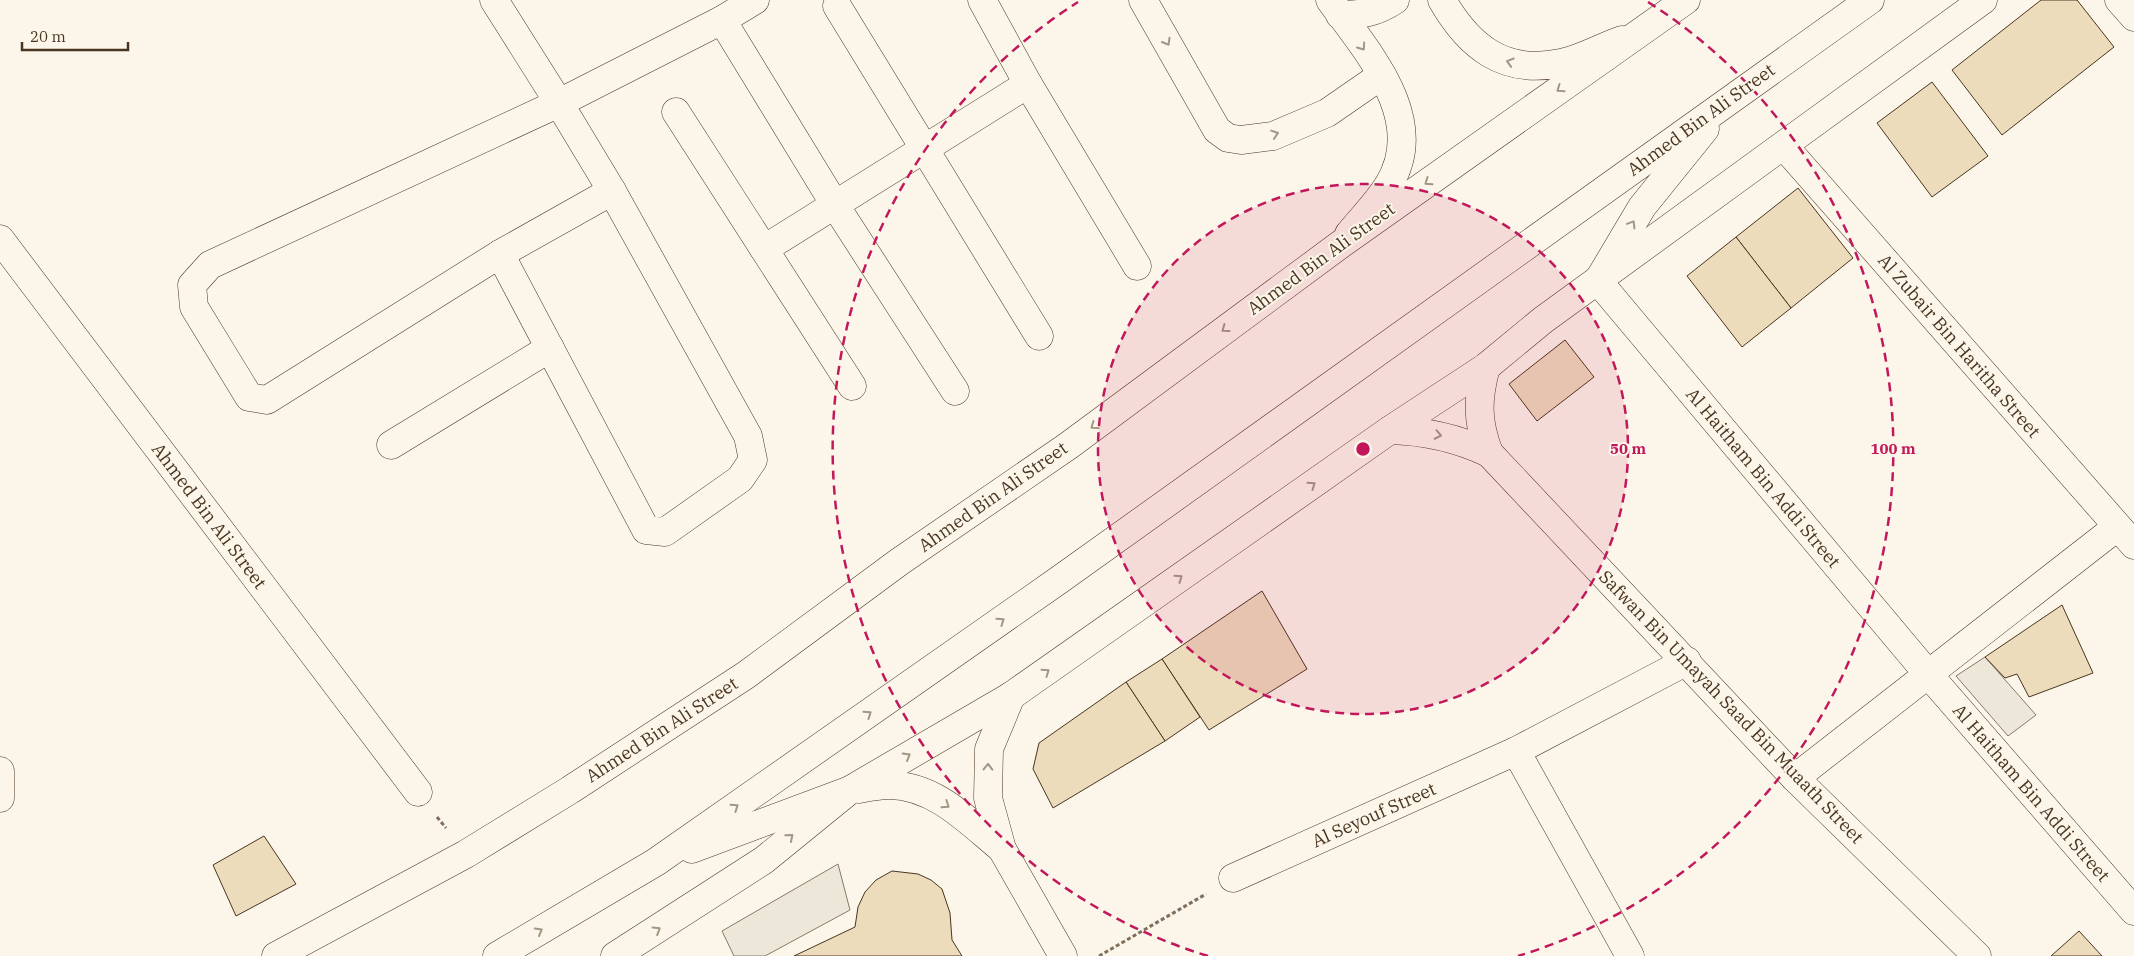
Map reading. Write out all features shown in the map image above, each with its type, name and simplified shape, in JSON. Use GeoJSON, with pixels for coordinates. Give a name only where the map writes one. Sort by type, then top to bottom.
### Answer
{"type":"FeatureCollection","features":[{"type":"Feature","properties":{"kind":"street"},"geometry":{"type":"LineString","coordinates":[[494,0],[612,191],[748,436],[753,460],[740,479],[665,532],[646,530],[500,254]]}},
{"type":"Feature","properties":{"kind":"street"},"geometry":{"type":"LineString","coordinates":[[612,191],[500,254],[268,400],[250,397],[194,307],[192,285],[210,265],[559,103],[722,20],[755,0]]}},
{"type":"Feature","properties":{"kind":"street"},"geometry":{"type":"LineString","coordinates":[[982,0],[1028,84],[1137,266]]}},
{"type":"Feature","properties":{"kind":"street"},"geometry":{"type":"LineString","coordinates":[[1143,0],[1218,130],[1228,138],[1241,140],[1273,136],[1327,113],[1382,75]]}},
{"type":"Feature","properties":{"kind":"street"},"geometry":{"type":"LineString","coordinates":[[1335,8],[1361,15],[1382,9],[1395,0]]}},
{"type":"Feature","properties":{"kind":"street"},"geometry":{"type":"LineString","coordinates":[[1442,0],[1452,18],[1473,41],[1492,56],[1511,64],[1533,67],[1562,63],[1640,33]]}},
{"type":"Feature","properties":{"kind":"street","name":"Ahmed Bin Ali Street"},"geometry":{"type":"LineString","coordinates":[[276,956],[466,854],[570,790],[746,675],[899,562],[1068,446],[1341,244],[1686,0]]}},
{"type":"Feature","properties":{"kind":"street","name":"Ahmed Bin Ali Street"},"geometry":{"type":"LineString","coordinates":[[497,956],[656,862],[1051,586],[1870,0]]}},
{"type":"Feature","properties":{"kind":"street"},"geometry":{"type":"LineString","coordinates":[[616,956],[764,860],[850,790],[1011,696],[1390,430],[1486,367],[1543,320],[1983,0]]}},
{"type":"Feature","properties":{"kind":"street"},"geometry":{"type":"LineString","coordinates":[[2119,0],[2134,17]]}},
{"type":"Feature","properties":{"kind":"street"},"geometry":{"type":"LineString","coordinates":[[837,6],[1039,336]]}},
{"type":"Feature","properties":{"kind":"street"},"geometry":{"type":"LineString","coordinates":[[1335,8],[1382,75],[1399,112],[1403,136],[1398,161],[1390,183],[1341,244]]}},
{"type":"Feature","properties":{"kind":"street"},"geometry":{"type":"LineString","coordinates":[[722,20],[835,205],[955,391]]}},
{"type":"Feature","properties":{"kind":"street"},"geometry":{"type":"LineString","coordinates":[[764,249],[1028,84]]}},
{"type":"Feature","properties":{"kind":"street"},"geometry":{"type":"LineString","coordinates":[[1598,281],[1642,207],[1727,101]]}},
{"type":"Feature","properties":{"kind":"street"},"geometry":{"type":"LineString","coordinates":[[676,112],[852,386]]}},
{"type":"Feature","properties":{"kind":"street","name":"Al Zubair Bin Haritha Street"},"geometry":{"type":"LineString","coordinates":[[1784,146],[2126,536]]}},
{"type":"Feature","properties":{"kind":"street","name":"Ahmed Bin Ali Street"},"geometry":{"type":"LineString","coordinates":[[0,239],[418,792]]}},
{"type":"Feature","properties":{"kind":"street","name":"Al Haitham Bin Addi Street"},"geometry":{"type":"LineString","coordinates":[[1598,281],[1928,674],[2134,911]]}},
{"type":"Feature","properties":{"kind":"street"},"geometry":{"type":"LineString","coordinates":[[390,445],[550,348]]}},
{"type":"Feature","properties":{"kind":"street","name":"Safwan Bin Umayah Saad Bin Muaath Street"},"geometry":{"type":"LineString","coordinates":[[1486,367],[1480,388],[1478,410],[1482,432],[1489,453]]}},
{"type":"Feature","properties":{"kind":"street","name":"Safwan Bin Umayah Saad Bin Muaath Street"},"geometry":{"type":"LineString","coordinates":[[1390,430],[1416,431],[1441,435],[1466,442],[1489,453],[1796,778],[1977,956]]}},
{"type":"Feature","properties":{"kind":"street"},"geometry":{"type":"LineString","coordinates":[[1796,778],[1928,674],[2126,536]]}},
{"type":"Feature","properties":{"kind":"street","name":"Al Seyouf Street"},"geometry":{"type":"LineString","coordinates":[[1233,878],[1516,751],[1687,661]]}},
{"type":"Feature","properties":{"kind":"street"},"geometry":{"type":"LineString","coordinates":[[1011,696],[988,749],[988,798],[1002,849],[1063,956]]}},
{"type":"Feature","properties":{"kind":"street"},"geometry":{"type":"LineString","coordinates":[[1516,751],[1630,956]]}},
{"type":"Feature","properties":{"kind":"street"},"geometry":{"type":"LineString","coordinates":[[0,771],[0,798]]}},
{"type":"Feature","properties":{"kind":"street"},"geometry":{"type":"LineString","coordinates":[[656,862],[850,790],[890,785],[920,789],[945,803],[1002,849]]}},
{"type":"Feature","properties":{"kind":"path"},"geometry":{"type":"LineString","coordinates":[[418,792],[466,854]]}},
{"type":"Feature","properties":{"kind":"path"},"geometry":{"type":"LineString","coordinates":[[1099,956],[1233,878]]}},
{"type":"Feature","properties":{"kind":"shaded area"},"geometry":{"type":"Polygon","coordinates":[[[1985,657],[2036,715],[2008,736],[1956,676],[1985,657]]]}},
{"type":"Feature","properties":{"kind":"shaded area"},"geometry":{"type":"Polygon","coordinates":[[[838,864],[850,910],[765,956],[734,956],[722,931],[838,864]]]}},
{"type":"Feature","properties":{"kind":"building"},"geometry":{"type":"Polygon","coordinates":[[[2041,0],[2077,0],[2114,47],[2002,135],[1952,70],[2041,0]]]}},
{"type":"Feature","properties":{"kind":"building"},"geometry":{"type":"Polygon","coordinates":[[[1932,82],[1988,156],[1932,197],[1877,123],[1932,82]]]}},
{"type":"Feature","properties":{"kind":"building"},"geometry":{"type":"Polygon","coordinates":[[[1798,188],[1853,258],[1791,308],[1736,237],[1798,188]]]}},
{"type":"Feature","properties":{"kind":"building"},"geometry":{"type":"Polygon","coordinates":[[[1736,237],[1791,308],[1742,347],[1687,276],[1736,237]]]}},
{"type":"Feature","properties":{"kind":"building"},"geometry":{"type":"Polygon","coordinates":[[[1565,340],[1594,377],[1537,421],[1509,384],[1565,340]]]}},
{"type":"Feature","properties":{"kind":"building"},"geometry":{"type":"Polygon","coordinates":[[[1262,591],[1307,669],[1209,730],[1162,659],[1262,591]]]}},
{"type":"Feature","properties":{"kind":"building"},"geometry":{"type":"Polygon","coordinates":[[[2062,605],[2093,673],[2029,697],[2017,674],[2005,678],[1985,657],[2062,605]]]}},
{"type":"Feature","properties":{"kind":"building"},"geometry":{"type":"Polygon","coordinates":[[[1162,659],[1200,717],[1165,741],[1126,682],[1162,659]]]}},
{"type":"Feature","properties":{"kind":"building"},"geometry":{"type":"Polygon","coordinates":[[[1126,682],[1165,741],[1053,808],[1033,769],[1039,743],[1126,682]]]}},
{"type":"Feature","properties":{"kind":"building"},"geometry":{"type":"Polygon","coordinates":[[[264,836],[296,884],[236,916],[213,865],[264,836]]]}},
{"type":"Feature","properties":{"kind":"building"},"geometry":{"type":"Polygon","coordinates":[[[892,871],[918,874],[931,880],[942,889],[950,913],[952,940],[962,956],[794,956],[855,927],[858,907],[865,892],[876,880],[892,871]]]}},
{"type":"Feature","properties":{"kind":"building"},"geometry":{"type":"Polygon","coordinates":[[[2079,931],[2102,956],[2051,956],[2079,931]]]}}]}
